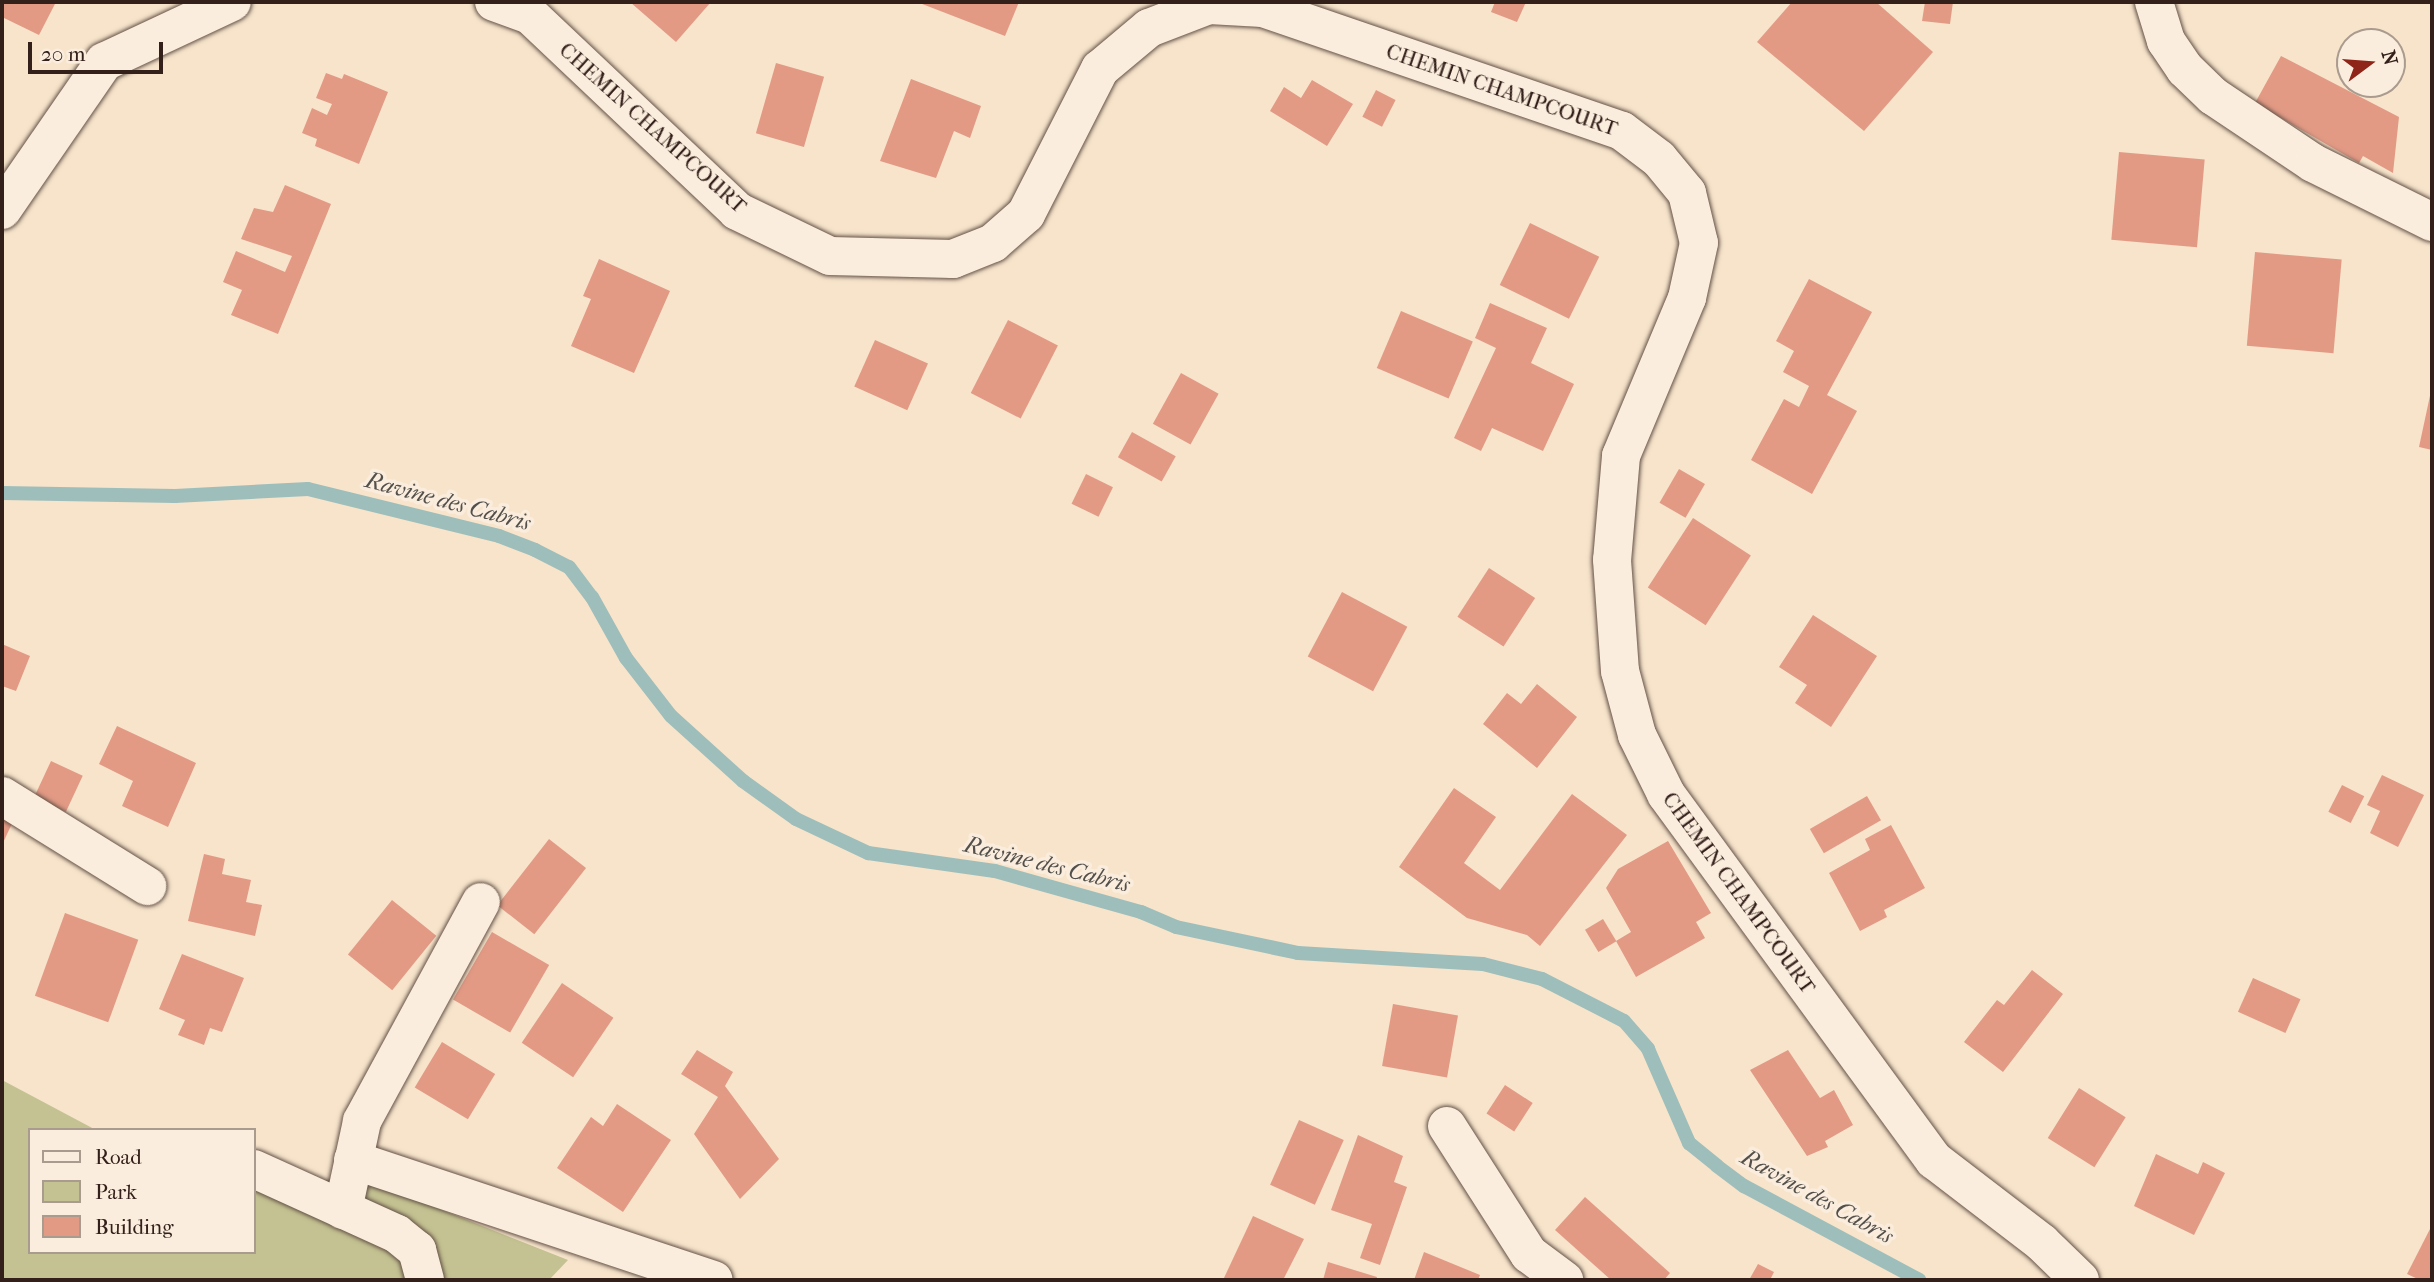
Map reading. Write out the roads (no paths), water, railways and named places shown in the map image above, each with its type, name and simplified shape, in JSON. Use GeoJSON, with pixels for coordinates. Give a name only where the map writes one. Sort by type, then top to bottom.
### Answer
{"type":"FeatureCollection","features":[{"type":"Feature","properties":{"kind":"street"},"geometry":{"type":"LineString","coordinates":[[2,210],[104,62],[232,2]]}},
{"type":"Feature","properties":{"kind":"street","name":"CHEMIN CHAMPCOURT"},"geometry":{"type":"LineString","coordinates":[[494,2],[530,15],[737,211],[830,256],[953,259],[993,243],[1026,215],[1100,69],[1149,29],[1209,5],[1263,8],[1622,131],[1659,159],[1687,193],[1699,243],[1686,298],[1621,456],[1612,559],[1620,671],[1637,735],[1666,794],[1934,1160],[2042,1243],[2080,1280]]}},
{"type":"Feature","properties":{"kind":"street"},"geometry":{"type":"LineString","coordinates":[[2154,2],[2166,41],[2185,69],[2213,96],[2313,163],[2432,222]]}},
{"type":"Feature","properties":{"kind":"street"},"geometry":{"type":"LineString","coordinates":[[2,796],[147,886]]}},
{"type":"Feature","properties":{"kind":"street"},"geometry":{"type":"LineString","coordinates":[[343,1210],[362,1121],[481,902]]}},
{"type":"Feature","properties":{"kind":"street"},"geometry":{"type":"LineString","coordinates":[[1447,1126],[1528,1254],[1564,1280]]}},
{"type":"Feature","properties":{"kind":"street"},"geometry":{"type":"LineString","coordinates":[[353,1160],[714,1280]]}},
{"type":"Feature","properties":{"kind":"street"},"geometry":{"type":"LineString","coordinates":[[256,1170],[397,1234],[417,1250],[425,1280]]}},
{"type":"Feature","properties":{"kind":"waterway","name":"Ravine des Cabris"},"geometry":{"type":"LineString","coordinates":[[2,493],[175,496],[308,489],[499,536],[535,550],[569,567],[592,597],[626,658],[671,716],[743,781],[796,819],[868,853],[995,871],[1141,912],[1176,927],[1298,953],[1483,964],[1542,979],[1624,1021],[1648,1049],[1689,1143],[1717,1166],[1744,1186],[1919,1280]]}}]}
